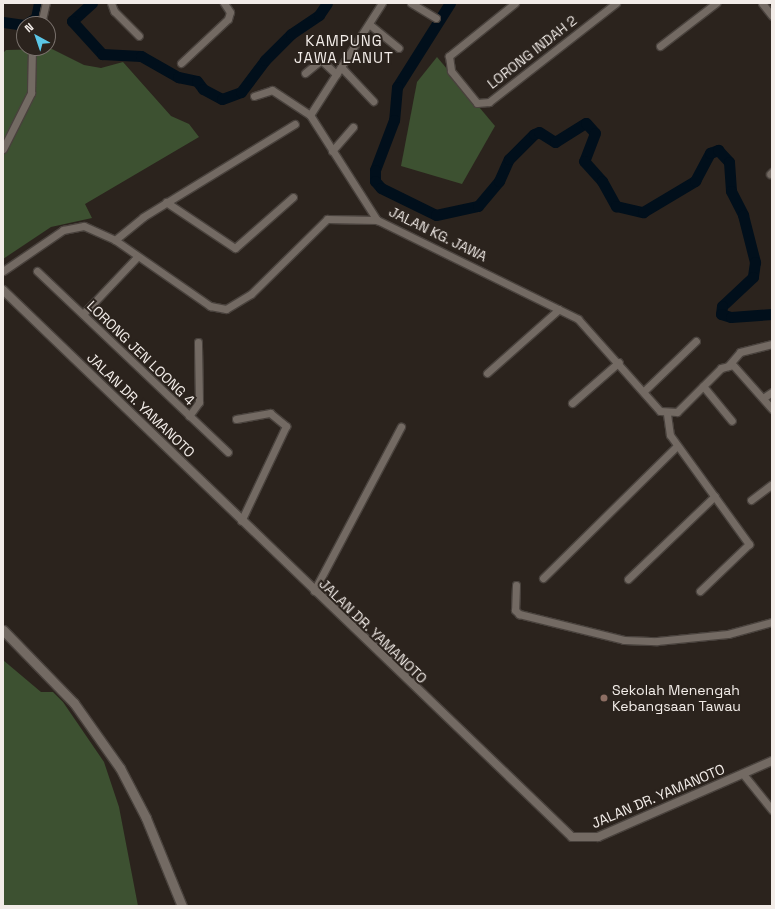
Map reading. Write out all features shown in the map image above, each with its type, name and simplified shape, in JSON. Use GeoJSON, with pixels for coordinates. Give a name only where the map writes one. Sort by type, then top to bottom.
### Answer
{"type":"FeatureCollection","features":[{"type":"Feature","properties":{"kind":"main road"},"geometry":{"type":"LineString","coordinates":[[3,630],[74,703],[104,744],[146,818],[182,906]]}},
{"type":"Feature","properties":{"kind":"street"},"geometry":{"type":"LineString","coordinates":[[43,16],[46,3]]}},
{"type":"Feature","properties":{"kind":"street"},"geometry":{"type":"LineString","coordinates":[[112,3],[114,11],[139,36]]}},
{"type":"Feature","properties":{"kind":"street"},"geometry":{"type":"LineString","coordinates":[[181,63],[228,19],[230,12],[224,3]]}},
{"type":"Feature","properties":{"kind":"street"},"geometry":{"type":"LineString","coordinates":[[310,115],[382,3]]}},
{"type":"Feature","properties":{"kind":"street"},"geometry":{"type":"LineString","coordinates":[[411,3],[436,18]]}},
{"type":"Feature","properties":{"kind":"street","name":"LORONG INDAH 2"},"geometry":{"type":"LineString","coordinates":[[515,3],[453,51],[448,60],[451,71],[481,104],[488,102],[616,3]]}},
{"type":"Feature","properties":{"kind":"street"},"geometry":{"type":"LineString","coordinates":[[660,46],[716,3]]}},
{"type":"Feature","properties":{"kind":"street"},"geometry":{"type":"LineString","coordinates":[[762,3],[772,16]]}},
{"type":"Feature","properties":{"kind":"street"},"geometry":{"type":"LineString","coordinates":[[369,24],[399,48]]}},
{"type":"Feature","properties":{"kind":"street"},"geometry":{"type":"LineString","coordinates":[[3,149],[31,93],[32,56]]}},
{"type":"Feature","properties":{"kind":"street"},"geometry":{"type":"LineString","coordinates":[[305,73],[321,60],[336,74]]}},
{"type":"Feature","properties":{"kind":"street"},"geometry":{"type":"LineString","coordinates":[[341,67],[362,85],[373,101]]}},
{"type":"Feature","properties":{"kind":"street"},"geometry":{"type":"LineString","coordinates":[[254,96],[272,90],[310,115],[377,220]]}},
{"type":"Feature","properties":{"kind":"street"},"geometry":{"type":"LineString","coordinates":[[115,240],[166,202],[295,124]]}},
{"type":"Feature","properties":{"kind":"street"},"geometry":{"type":"LineString","coordinates":[[332,151],[352,127]]}},
{"type":"Feature","properties":{"kind":"street"},"geometry":{"type":"LineString","coordinates":[[166,202],[235,248],[293,197]]}},
{"type":"Feature","properties":{"kind":"street","name":"JALAN KG. JAWA"},"geometry":{"type":"LineString","coordinates":[[3,271],[70,228],[84,226],[115,240],[137,257],[210,306],[226,309],[251,294],[327,219],[377,220],[559,308],[588,326],[660,411],[667,414]]}},
{"type":"Feature","properties":{"kind":"street"},"geometry":{"type":"LineString","coordinates":[[82,314],[137,257]]}},
{"type":"Feature","properties":{"kind":"street","name":"LORONG JEN LOONG 4"},"geometry":{"type":"LineString","coordinates":[[37,271],[228,452]]}},
{"type":"Feature","properties":{"kind":"street","name":"JALAN DR. YAMANOTO"},"geometry":{"type":"LineString","coordinates":[[3,290],[241,521],[572,837],[598,837],[772,761]]}},
{"type":"Feature","properties":{"kind":"street"},"geometry":{"type":"LineString","coordinates":[[487,373],[559,308]]}},
{"type":"Feature","properties":{"kind":"street"},"geometry":{"type":"LineString","coordinates":[[644,392],[696,341]]}},
{"type":"Feature","properties":{"kind":"street"},"geometry":{"type":"LineString","coordinates":[[189,416],[199,402],[198,342]]}},
{"type":"Feature","properties":{"kind":"street"},"geometry":{"type":"LineString","coordinates":[[700,591],[749,544],[716,496],[677,446],[667,428],[667,414],[677,412],[703,386],[728,366],[740,352],[772,344]]}},
{"type":"Feature","properties":{"kind":"street"},"geometry":{"type":"LineString","coordinates":[[572,403],[619,362]]}},
{"type":"Feature","properties":{"kind":"street"},"geometry":{"type":"LineString","coordinates":[[728,366],[737,368],[772,410]]}},
{"type":"Feature","properties":{"kind":"street"},"geometry":{"type":"LineString","coordinates":[[703,386],[732,422]]}},
{"type":"Feature","properties":{"kind":"street"},"geometry":{"type":"LineString","coordinates":[[763,398],[772,392]]}},
{"type":"Feature","properties":{"kind":"street"},"geometry":{"type":"LineString","coordinates":[[236,419],[270,413],[286,426],[241,521]]}},
{"type":"Feature","properties":{"kind":"street"},"geometry":{"type":"LineString","coordinates":[[314,591],[402,427]]}},
{"type":"Feature","properties":{"kind":"street"},"geometry":{"type":"LineString","coordinates":[[543,578],[677,446]]}},
{"type":"Feature","properties":{"kind":"street"},"geometry":{"type":"LineString","coordinates":[[751,500],[772,484]]}},
{"type":"Feature","properties":{"kind":"street"},"geometry":{"type":"LineString","coordinates":[[628,579],[716,496]]}},
{"type":"Feature","properties":{"kind":"street"},"geometry":{"type":"LineString","coordinates":[[516,585],[515,610],[519,614],[624,640],[657,641],[728,634],[772,622]]}},
{"type":"Feature","properties":{"kind":"street"},"geometry":{"type":"LineString","coordinates":[[742,774],[772,810]]}},
{"type":"Feature","properties":{"kind":"green space"},"geometry":{"type":"Polygon","coordinates":[[[6,50],[16,50],[16,56],[56,56],[56,51],[84,65],[101,68],[123,62],[171,116],[189,124],[199,137],[85,204],[92,218],[51,227],[3,259],[3,53],[6,50]]]}},
{"type":"Feature","properties":{"kind":"green space"},"geometry":{"type":"Polygon","coordinates":[[[437,57],[495,126],[462,184],[401,166],[417,82],[437,57]]]}},
{"type":"Feature","properties":{"kind":"green space"},"geometry":{"type":"Polygon","coordinates":[[[3,660],[41,692],[53,692],[63,702],[104,762],[119,807],[138,906],[3,906],[3,660]]]}},
{"type":"Feature","properties":{"kind":"waterway"},"geometry":{"type":"LineString","coordinates":[[36,16],[39,3]]}},
{"type":"Feature","properties":{"kind":"waterway"},"geometry":{"type":"LineString","coordinates":[[92,3],[72,21],[102,54],[141,56],[178,77],[197,81],[203,89],[222,99],[241,92],[265,60],[291,34],[319,15],[327,3]]}},
{"type":"Feature","properties":{"kind":"waterway"},"geometry":{"type":"LineString","coordinates":[[450,3],[397,87],[394,120],[375,170],[375,181],[381,188],[436,215],[478,206],[499,181],[509,159],[534,134],[539,132],[555,142],[586,123],[595,133],[584,161],[602,181],[616,206],[643,212],[695,181],[710,153],[718,150],[729,162],[731,191],[743,215],[755,262],[753,277],[722,306],[721,314],[731,317],[772,314]]}},
{"type":"Feature","properties":{"kind":"waterway"},"geometry":{"type":"LineString","coordinates":[[3,22],[16,24]]}},
{"type":"Feature","properties":{"kind":"place","name":"Sekolah Menengah Kebangsaan Tawau"},"geometry":{"type":"Point","coordinates":[604,698]}},
{"type":"Feature","properties":{"kind":"district","name":"KAMPUNG JAWA LANUT"},"geometry":{"type":"Point","coordinates":[344,48]}}]}
